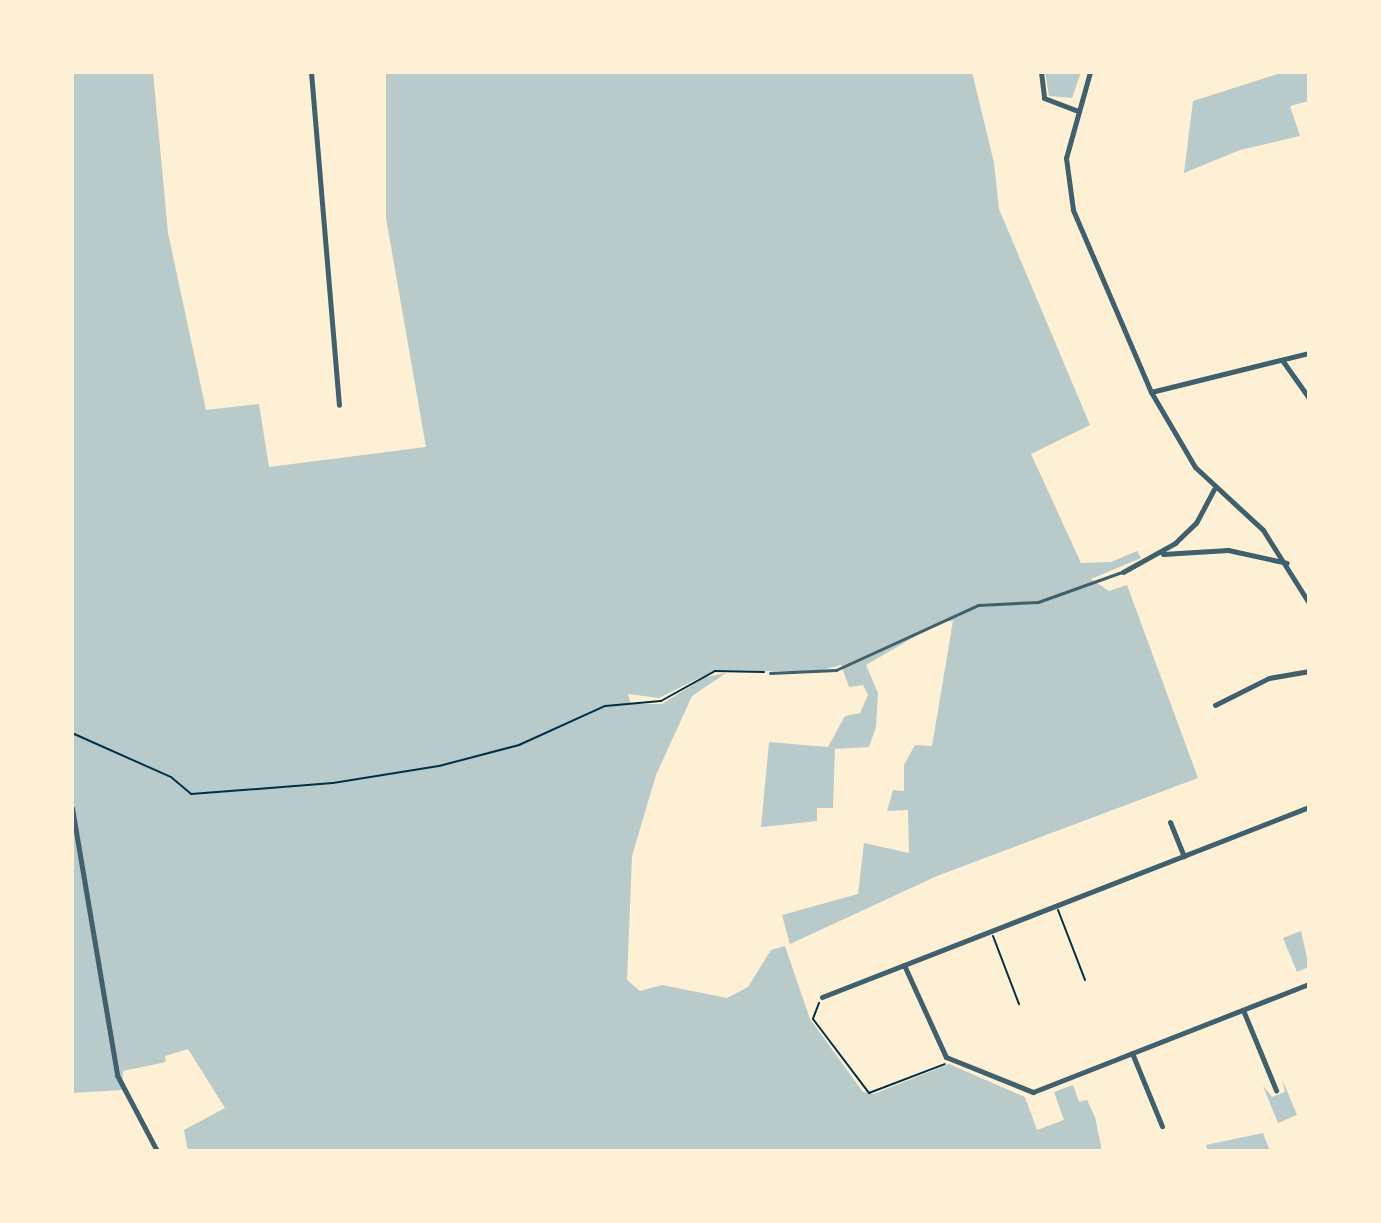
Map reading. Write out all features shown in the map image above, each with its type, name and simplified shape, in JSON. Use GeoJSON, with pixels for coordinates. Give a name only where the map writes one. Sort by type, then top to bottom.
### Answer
{"type":"FeatureCollection","features":[{"type":"Feature","properties":{"kind":"street"},"geometry":{"type":"LineString","coordinates":[[311,72],[339,405]]}},
{"type":"Feature","properties":{"kind":"street"},"geometry":{"type":"LineString","coordinates":[[1041,72],[1044,98],[1076,110]]}},
{"type":"Feature","properties":{"kind":"street"},"geometry":{"type":"LineString","coordinates":[[1090,72],[1076,110],[1065,181],[1073,210],[1151,392],[1195,467],[1214,489],[1263,530],[1287,563],[1309,603]]}},
{"type":"Feature","properties":{"kind":"street"},"geometry":{"type":"LineString","coordinates":[[1151,392],[1309,353]]}},
{"type":"Feature","properties":{"kind":"street"},"geometry":{"type":"LineString","coordinates":[[1281,360],[1309,398]]}},
{"type":"Feature","properties":{"kind":"street"},"geometry":{"type":"LineString","coordinates":[[1123,572],[1162,554],[1196,523],[1214,489]]}},
{"type":"Feature","properties":{"kind":"street"},"geometry":{"type":"LineString","coordinates":[[1162,554],[1228,550],[1287,563]]}},
{"type":"Feature","properties":{"kind":"street"},"geometry":{"type":"LineString","coordinates":[[1215,705],[1269,678],[1309,671]]}},
{"type":"Feature","properties":{"kind":"street"},"geometry":{"type":"LineString","coordinates":[[822,997],[1309,807]]}},
{"type":"Feature","properties":{"kind":"street"},"geometry":{"type":"LineString","coordinates":[[72,808],[117,1075],[157,1151]]}},
{"type":"Feature","properties":{"kind":"street"},"geometry":{"type":"LineString","coordinates":[[1170,822],[1184,856]]}},
{"type":"Feature","properties":{"kind":"street"},"geometry":{"type":"LineString","coordinates":[[904,965],[941,1051],[954,1061],[1033,1092],[1309,984]]}},
{"type":"Feature","properties":{"kind":"street"},"geometry":{"type":"LineString","coordinates":[[1243,1010],[1276,1090]]}},
{"type":"Feature","properties":{"kind":"street"},"geometry":{"type":"LineString","coordinates":[[1132,1053],[1162,1126]]}},
{"type":"Feature","properties":{"kind":"lane"},"geometry":{"type":"LineString","coordinates":[[770,673],[836,670],[948,616],[978,605],[1038,602],[1123,572]]}},
{"type":"Feature","properties":{"kind":"path"},"geometry":{"type":"LineString","coordinates":[[72,733],[171,777],[191,794],[333,783],[439,766],[519,745],[605,706],[661,701],[715,671],[770,673]]}},
{"type":"Feature","properties":{"kind":"path"},"geometry":{"type":"LineString","coordinates":[[1056,906],[1085,980]]}},
{"type":"Feature","properties":{"kind":"path"},"geometry":{"type":"LineString","coordinates":[[992,931],[1019,1004]]}},
{"type":"Feature","properties":{"kind":"path"},"geometry":{"type":"LineString","coordinates":[[822,997],[813,1019],[869,1093],[954,1061]]}},
{"type":"Feature","properties":{"kind":"shaded area"},"geometry":{"type":"Polygon","coordinates":[[[72,72],[153,72],[168,233],[206,410],[259,404],[269,467],[426,447],[386,218],[386,72],[972,72],[994,163],[999,209],[1090,425],[1031,454],[1081,563],[1111,562],[1137,551],[1141,558],[1091,579],[1109,591],[1127,585],[1198,778],[937,876],[790,944],[782,915],[858,894],[864,843],[909,853],[908,810],[887,811],[893,790],[904,791],[904,765],[915,745],[932,746],[953,621],[942,621],[866,665],[878,693],[876,727],[869,747],[835,749],[833,808],[817,808],[817,821],[761,827],[769,742],[828,747],[845,716],[860,713],[868,695],[863,685],[849,687],[841,665],[815,672],[715,670],[659,698],[628,694],[631,704],[662,704],[705,677],[726,673],[692,696],[656,775],[632,856],[627,980],[640,991],[662,985],[727,998],[748,987],[771,950],[785,946],[810,1019],[863,1092],[874,1094],[949,1064],[1025,1097],[1037,1130],[1064,1120],[1054,1092],[1073,1085],[1079,1102],[1087,1100],[1095,1117],[1102,1151],[188,1151],[184,1130],[225,1108],[188,1049],[165,1056],[166,1062],[123,1071],[122,1090],[72,1093],[72,72]]]}},
{"type":"Feature","properties":{"kind":"shaded area"},"geometry":{"type":"Polygon","coordinates":[[[1045,72],[1081,72],[1072,98],[1049,96],[1045,72]]]}},
{"type":"Feature","properties":{"kind":"shaded area"},"geometry":{"type":"Polygon","coordinates":[[[1284,72],[1309,72],[1309,101],[1290,106],[1300,136],[1240,150],[1184,173],[1193,101],[1284,72]]]}},
{"type":"Feature","properties":{"kind":"shaded area"},"geometry":{"type":"Polygon","coordinates":[[[1301,931],[1309,967],[1297,972],[1283,938],[1301,931]]]}},
{"type":"Feature","properties":{"kind":"shaded area"},"geometry":{"type":"Polygon","coordinates":[[[1282,1079],[1297,1115],[1278,1123],[1263,1086],[1272,1097],[1285,1092],[1282,1079]]]}},
{"type":"Feature","properties":{"kind":"shaded area"},"geometry":{"type":"Polygon","coordinates":[[[1263,1133],[1270,1151],[1208,1151],[1206,1145],[1263,1133]]]}}]}
